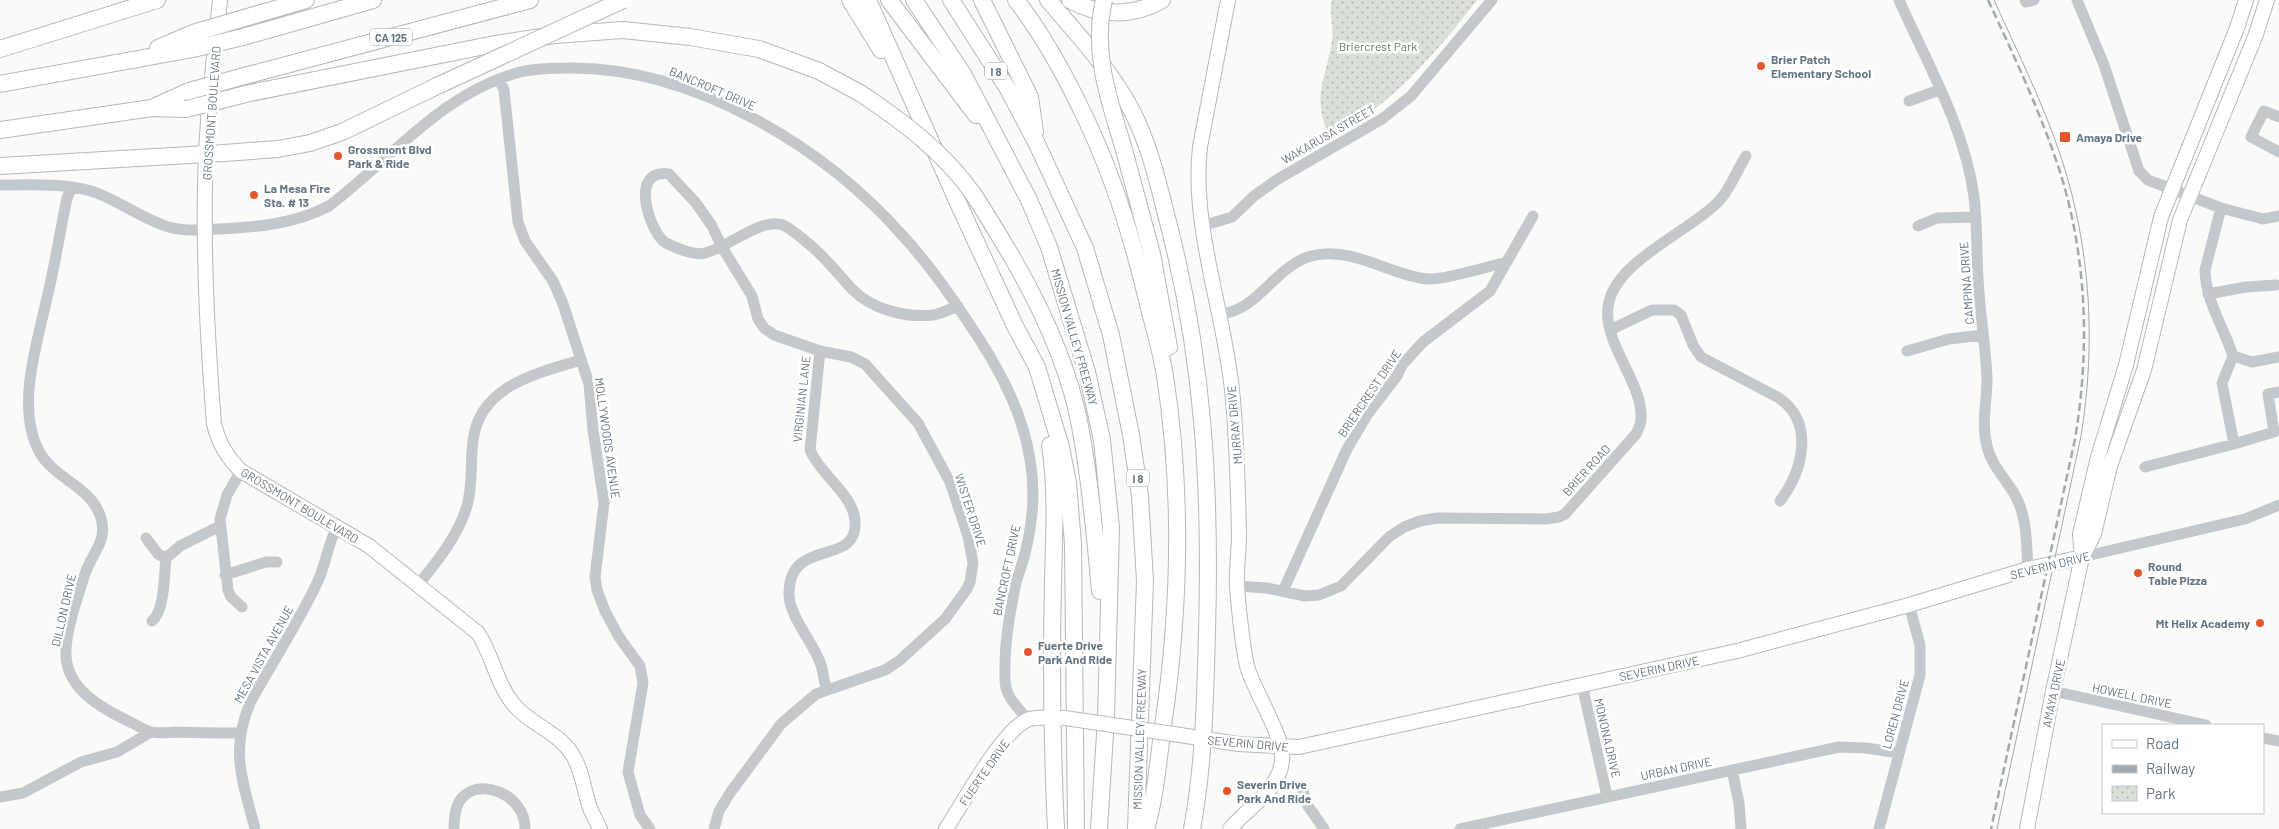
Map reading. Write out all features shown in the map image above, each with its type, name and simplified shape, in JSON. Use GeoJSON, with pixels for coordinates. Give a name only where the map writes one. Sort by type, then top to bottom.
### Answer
{"type":"FeatureCollection","features":[{"type":"Feature","properties":{"kind":"highway"},"geometry":{"type":"LineString","coordinates":[[0,49],[157,0]]}},
{"type":"Feature","properties":{"kind":"highway"},"geometry":{"type":"LineString","coordinates":[[0,84],[138,57],[193,41],[290,0]]}},
{"type":"Feature","properties":{"kind":"highway"},"geometry":{"type":"LineString","coordinates":[[258,14],[306,0]]}},
{"type":"Feature","properties":{"kind":"highway"},"geometry":{"type":"LineString","coordinates":[[193,41],[243,37],[373,0]]}},
{"type":"Feature","properties":{"kind":"highway","name":"CA 125"},"geometry":{"type":"LineString","coordinates":[[0,130],[152,108],[189,91],[530,0]]}},
{"type":"Feature","properties":{"kind":"highway"},"geometry":{"type":"LineString","coordinates":[[0,166],[278,149],[310,143],[342,132],[623,0]]}},
{"type":"Feature","properties":{"kind":"highway"},"geometry":{"type":"LineString","coordinates":[[850,0],[890,66],[927,133]]}},
{"type":"Feature","properties":{"kind":"highway"},"geometry":{"type":"LineString","coordinates":[[868,0],[1015,326],[1037,367],[1061,447],[1068,483],[1073,544],[1076,829]]}},
{"type":"Feature","properties":{"kind":"highway","name":"MISSION VALLEY FREEWAY"},"geometry":{"type":"LineString","coordinates":[[914,0],[963,74],[1029,200],[1049,246],[1087,372],[1102,440],[1111,528],[1106,718],[1099,829]]}},
{"type":"Feature","properties":{"kind":"highway","name":"MISSION VALLEY FREEWAY"},"geometry":{"type":"LineString","coordinates":[[951,0],[1008,89],[1037,144],[1085,248],[1112,335],[1138,478],[1144,581],[1136,829]]}},
{"type":"Feature","properties":{"kind":"highway"},"geometry":{"type":"LineString","coordinates":[[982,0],[1030,97],[1037,144]]}},
{"type":"Feature","properties":{"kind":"highway"},"geometry":{"type":"LineString","coordinates":[[1016,0],[1048,45],[1105,158],[1135,247],[1164,374],[1171,424]]}},
{"type":"Feature","properties":{"kind":"highway"},"geometry":{"type":"LineString","coordinates":[[1048,0],[1106,67],[1133,113],[1148,152],[1178,263],[1196,365],[1207,473],[1209,580],[1203,739],[1192,829]]}},
{"type":"Feature","properties":{"kind":"highway"},"geometry":{"type":"LineString","coordinates":[[1070,0],[1093,10],[1120,12],[1141,9],[1162,0]]}},
{"type":"Feature","properties":{"kind":"highway"},"geometry":{"type":"LineString","coordinates":[[1104,0],[1098,30],[1100,66],[1152,254],[1170,353],[1171,424],[1178,524],[1178,577],[1167,700],[1153,804],[1146,829]]}},
{"type":"Feature","properties":{"kind":"highway"},"geometry":{"type":"LineString","coordinates":[[891,3],[1006,155]]}},
{"type":"Feature","properties":{"kind":"highway"},"geometry":{"type":"LineString","coordinates":[[152,108],[186,109],[250,93],[490,45],[554,35],[623,30],[690,37],[759,49],[819,71],[860,93],[894,115],[934,150],[973,194],[1032,293],[1057,347],[1080,425],[1093,520],[1107,658]]}},
{"type":"Feature","properties":{"kind":"highway"},"geometry":{"type":"LineString","coordinates":[[1015,326],[1040,392],[1053,466],[1056,521],[1053,582],[1058,718],[1056,829]]}},
{"type":"Feature","properties":{"kind":"main road","name":"GROSSMONT BOULEVARD"},"geometry":{"type":"LineString","coordinates":[[220,0],[206,154],[204,230],[206,299],[214,424],[218,438],[225,452],[241,471],[369,546],[420,584],[478,632],[485,642],[503,690],[515,706],[529,719],[552,732],[573,755],[590,809],[600,829]]}},
{"type":"Feature","properties":{"kind":"main road","name":"MURRAY DRIVE"},"geometry":{"type":"LineString","coordinates":[[1228,0],[1197,172],[1202,226],[1220,314],[1232,390],[1238,481],[1237,586],[1248,667],[1281,747],[1282,762],[1273,784],[1230,829]]}},
{"type":"Feature","properties":{"kind":"main road","name":"AMAYA DRIVE"},"geometry":{"type":"LineString","coordinates":[[2082,557],[2080,534],[2098,457],[2126,365],[2161,216],[2246,0]]}},
{"type":"Feature","properties":{"kind":"main road","name":"AMAYA DRIVE"},"geometry":{"type":"LineString","coordinates":[[2027,829],[2053,691],[2082,557],[2094,534],[2110,466],[2144,370],[2180,220],[2255,37],[2267,0]]}},
{"type":"Feature","properties":{"kind":"main road","name":"SEVERIN DRIVE"},"geometry":{"type":"LineString","coordinates":[[1028,720],[1058,718],[1203,739],[1299,747],[1736,651],[1909,605],[2028,569],[2082,557]]}},
{"type":"Feature","properties":{"kind":"main road","name":"FUERTE DRIVE"},"geometry":{"type":"LineString","coordinates":[[946,829],[998,749],[1008,737],[1028,720]]}},
{"type":"Feature","properties":{"kind":"street","name":"WAKARUSA STREET"},"geometry":{"type":"LineString","coordinates":[[1202,226],[1232,217],[1254,196],[1278,179],[1382,119],[1411,96],[1492,0]]}},
{"type":"Feature","properties":{"kind":"street","name":"CAMPINA DRIVE"},"geometry":{"type":"LineString","coordinates":[[1899,0],[1963,146],[1969,170],[1976,217],[1987,380],[1983,422],[1987,447],[1992,461],[2019,504],[2026,532],[2028,569]]}},
{"type":"Feature","properties":{"kind":"street"},"geometry":{"type":"LineString","coordinates":[[2025,0],[2026,2],[2034,0]]}},
{"type":"Feature","properties":{"kind":"street"},"geometry":{"type":"LineString","coordinates":[[2077,0],[2104,65],[2139,171],[2148,180],[2221,208],[2263,219],[2279,216]]}},
{"type":"Feature","properties":{"kind":"street","name":"BANCROFT DRIVE"},"geometry":{"type":"LineString","coordinates":[[0,185],[72,187],[92,192],[163,226],[181,230],[258,228],[290,222],[321,210],[340,197],[457,100],[499,79],[522,72],[554,68],[618,71],[667,82],[733,109],[798,146],[832,170],[903,236],[958,306],[1004,380],[1019,420],[1030,458],[1031,524],[1009,616],[1005,665],[1007,690],[1028,720]]}},
{"type":"Feature","properties":{"kind":"street","name":"MOLLYWOODS AVENUE"},"geometry":{"type":"LineString","coordinates":[[499,79],[504,90],[518,222],[525,241],[553,281],[563,304],[591,393],[593,430],[604,492],[602,527],[595,577],[597,590],[605,611],[619,637],[642,671],[643,683],[628,772],[640,815],[650,829]]}},
{"type":"Feature","properties":{"kind":"street"},"geometry":{"type":"LineString","coordinates":[[1910,101],[1939,90]]}},
{"type":"Feature","properties":{"kind":"street"},"geometry":{"type":"LineString","coordinates":[[2279,118],[2264,111],[2251,137],[2279,152]]}},
{"type":"Feature","properties":{"kind":"street","name":"BRIER ROAD"},"geometry":{"type":"LineString","coordinates":[[1237,586],[1312,596],[1336,589],[1389,537],[1404,527],[1420,520],[1437,518],[1546,519],[1564,514],[1636,434],[1641,420],[1639,401],[1610,330],[1608,306],[1618,280],[1718,201],[1746,156]]}},
{"type":"Feature","properties":{"kind":"street","name":"WISTER DRIVE"},"geometry":{"type":"LineString","coordinates":[[714,829],[719,811],[730,793],[781,724],[802,704],[827,689],[884,670],[899,661],[945,619],[967,589],[973,562],[968,536],[950,482],[918,423],[865,364],[851,357],[820,351],[774,335],[764,328],[758,319],[752,296],[722,247],[712,226],[696,203],[669,174],[658,174],[650,180],[645,188],[644,198],[658,236],[664,242],[691,252],[704,254],[722,247]]}},
{"type":"Feature","properties":{"kind":"street","name":"DILLON DRIVE"},"geometry":{"type":"LineString","coordinates":[[72,187],[67,198],[34,356],[30,397],[31,429],[40,452],[46,461],[90,498],[102,520],[102,542],[87,568],[76,605],[66,653],[69,670],[74,681],[83,692],[103,709],[151,732],[241,733]]}},
{"type":"Feature","properties":{"kind":"street"},"geometry":{"type":"LineString","coordinates":[[2221,208],[2205,270],[2208,294],[2233,356],[2222,384],[2234,444]]}},
{"type":"Feature","properties":{"kind":"street","name":"BRIERCREST DRIVE"},"geometry":{"type":"LineString","coordinates":[[1282,591],[1347,449],[1367,415],[1407,360],[1423,342],[1490,291],[1533,216]]}},
{"type":"Feature","properties":{"kind":"street"},"geometry":{"type":"LineString","coordinates":[[1918,226],[1937,218],[1976,217]]}},
{"type":"Feature","properties":{"kind":"street"},"geometry":{"type":"LineString","coordinates":[[722,247],[761,227],[774,224],[782,225],[821,252],[853,291],[878,306],[897,313],[934,315],[958,306]]}},
{"type":"Feature","properties":{"kind":"street"},"geometry":{"type":"LineString","coordinates":[[1220,314],[1230,313],[1248,304],[1279,274],[1311,256],[1330,253],[1350,256],[1418,278],[1432,280],[1507,262]]}},
{"type":"Feature","properties":{"kind":"street"},"geometry":{"type":"LineString","coordinates":[[2208,294],[2246,287],[2276,285]]}},
{"type":"Feature","properties":{"kind":"street"},"geometry":{"type":"LineString","coordinates":[[1610,330],[1652,310],[1674,310],[1681,315],[1693,345],[1701,357],[1779,398],[1790,407],[1800,425],[1803,445],[1790,488],[1780,501]]}},
{"type":"Feature","properties":{"kind":"street"},"geometry":{"type":"LineString","coordinates":[[1907,351],[1949,339],[1983,335]]}},
{"type":"Feature","properties":{"kind":"street","name":"VIRGINIAN LANE"},"geometry":{"type":"LineString","coordinates":[[820,351],[810,450],[816,463],[851,506],[855,526],[852,536],[846,545],[834,551],[812,556],[800,565],[792,578],[789,594],[791,609],[812,642],[821,662],[822,679],[827,689]]}},
{"type":"Feature","properties":{"kind":"street"},"geometry":{"type":"LineString","coordinates":[[2233,356],[2252,362],[2279,357]]}},
{"type":"Feature","properties":{"kind":"street"},"geometry":{"type":"LineString","coordinates":[[420,584],[460,527],[470,489],[473,440],[477,423],[492,399],[524,377],[581,360]]}},
{"type":"Feature","properties":{"kind":"street"},"geometry":{"type":"LineString","coordinates":[[2145,467],[2274,432],[2268,394],[2279,392]]}},
{"type":"Feature","properties":{"kind":"street"},"geometry":{"type":"LineString","coordinates":[[241,471],[222,508],[220,526],[225,575],[231,597],[242,607]]}},
{"type":"Feature","properties":{"kind":"street","name":"SEVERIN DRIVE"},"geometry":{"type":"LineString","coordinates":[[2082,557],[2245,519],[2279,505]]}},
{"type":"Feature","properties":{"kind":"street"},"geometry":{"type":"LineString","coordinates":[[152,622],[158,615],[161,605],[166,558],[180,546],[220,526]]}},
{"type":"Feature","properties":{"kind":"street","name":"MESA VISTA AVENUE"},"geometry":{"type":"LineString","coordinates":[[254,829],[241,779],[241,733],[250,701],[314,588],[324,565],[330,540],[337,527]]}},
{"type":"Feature","properties":{"kind":"street"},"geometry":{"type":"LineString","coordinates":[[146,538],[158,554],[166,558]]}},
{"type":"Feature","properties":{"kind":"street"},"geometry":{"type":"LineString","coordinates":[[225,575],[266,562],[277,562]]}},
{"type":"Feature","properties":{"kind":"street","name":"LOREN DRIVE"},"geometry":{"type":"LineString","coordinates":[[1879,829],[1918,684],[1921,666],[1920,645],[1909,605]]}},
{"type":"Feature","properties":{"kind":"street","name":"MONONA DRIVE"},"geometry":{"type":"LineString","coordinates":[[1582,685],[1607,796]]}},
{"type":"Feature","properties":{"kind":"street","name":"HOWELL DRIVE"},"geometry":{"type":"LineString","coordinates":[[2053,691],[2202,724]]}},
{"type":"Feature","properties":{"kind":"street"},"geometry":{"type":"LineString","coordinates":[[0,797],[22,793],[81,762],[117,752],[151,732]]}},
{"type":"Feature","properties":{"kind":"street"},"geometry":{"type":"LineString","coordinates":[[2264,738],[2279,741]]}},
{"type":"Feature","properties":{"kind":"street","name":"URBAN DRIVE"},"geometry":{"type":"LineString","coordinates":[[1460,829],[1483,826],[1607,796],[1839,747],[1866,748],[1899,753]]}},
{"type":"Feature","properties":{"kind":"street"},"geometry":{"type":"LineString","coordinates":[[1732,770],[1739,804],[1741,829]]}},
{"type":"Feature","properties":{"kind":"street"},"geometry":{"type":"LineString","coordinates":[[454,829],[458,803],[469,794],[488,789],[503,792],[518,805],[523,812],[525,829]]}},
{"type":"Feature","properties":{"kind":"street"},"geometry":{"type":"LineString","coordinates":[[1303,791],[1308,806],[1324,829]]}},
{"type":"Feature","properties":{"kind":"green space","name":"Briercrest Park"},"geometry":{"type":"Polygon","coordinates":[[[1332,0],[1477,0],[1429,58],[1390,96],[1370,112],[1349,125],[1328,133],[1323,120],[1321,97],[1333,37],[1332,0]]]}},
{"type":"Feature","properties":{"kind":"tram line"},"geometry":{"type":"LineString","coordinates":[[1994,0],[2047,119],[2072,194],[2085,263],[2089,332],[2086,401],[2081,436],[1997,829]]}},
{"type":"Feature","properties":{"kind":"railway"},"geometry":{"type":"LineString","coordinates":[[1988,0],[2036,106],[2060,172],[2076,237],[2081,271],[2084,338],[2080,406],[2075,439],[1991,829]]}},
{"type":"Feature","properties":{"kind":"place","name":"Brier Patch Elementary School"},"geometry":{"type":"Point","coordinates":[1761,66]}},
{"type":"Feature","properties":{"kind":"place","name":"Amaya Drive"},"geometry":{"type":"Point","coordinates":[2065,137]}},
{"type":"Feature","properties":{"kind":"place","name":"Grossmont Blvd Park & Ride"},"geometry":{"type":"Point","coordinates":[338,156]}},
{"type":"Feature","properties":{"kind":"place","name":"La Mesa Fire Sta. # 13"},"geometry":{"type":"Point","coordinates":[254,195]}},
{"type":"Feature","properties":{"kind":"place","name":"Round Table Pizza"},"geometry":{"type":"Point","coordinates":[2138,573]}},
{"type":"Feature","properties":{"kind":"place","name":"Mt Helix Academy"},"geometry":{"type":"Point","coordinates":[2260,623]}},
{"type":"Feature","properties":{"kind":"place","name":"Fuerte Drive Park And Ride"},"geometry":{"type":"Point","coordinates":[1028,652]}},
{"type":"Feature","properties":{"kind":"place","name":"Severin Drive Park And Ride"},"geometry":{"type":"Point","coordinates":[1227,791]}}]}
